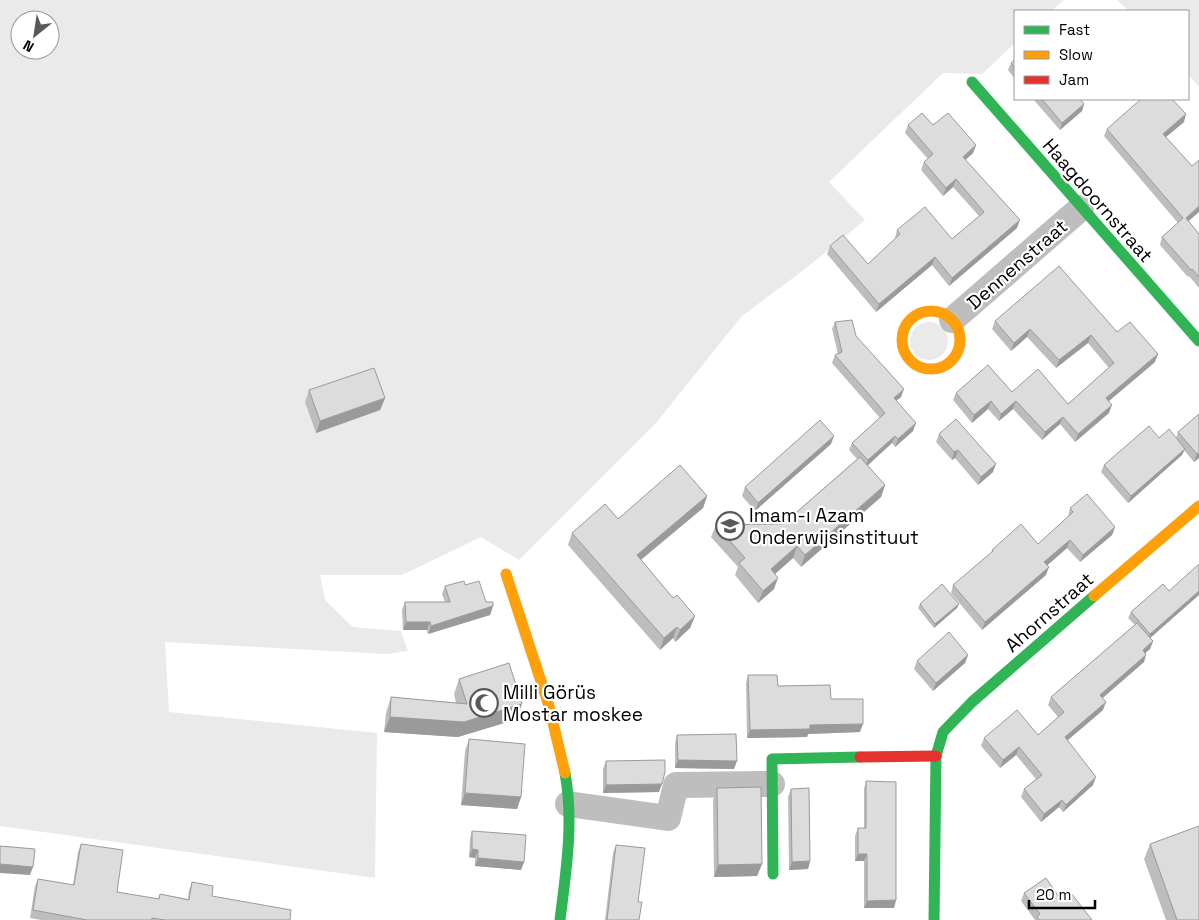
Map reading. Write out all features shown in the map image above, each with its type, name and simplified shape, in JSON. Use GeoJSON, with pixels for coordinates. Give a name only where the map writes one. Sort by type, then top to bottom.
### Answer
{"type":"FeatureCollection","features":[{"type":"Feature","properties":{"kind":"street","name":"Haagdoornstraat"},"geometry":{"type":"LineString","coordinates":[[972,82],[1199,341]]}},
{"type":"Feature","properties":{"kind":"street","name":"Dennenstraat"},"geometry":{"type":"LineString","coordinates":[[952,320],[1081,208]]}},
{"type":"Feature","properties":{"kind":"street","name":"Dennenstraat"},"geometry":{"type":"LineString","coordinates":[[928,310],[942,313],[952,320],[959,331],[960,343],[956,354],[948,364],[938,369],[930,370],[916,366],[906,358],[902,348],[901,335],[907,322],[917,314],[928,310]]}},
{"type":"Feature","properties":{"kind":"street","name":"Ahornstraat"},"geometry":{"type":"LineString","coordinates":[[934,920],[936,756],[943,732],[972,702],[1199,506]]}},
{"type":"Feature","properties":{"kind":"street"},"geometry":{"type":"LineString","coordinates":[[506,574],[555,726],[568,788],[570,839],[560,920]]}},
{"type":"Feature","properties":{"kind":"street"},"geometry":{"type":"LineString","coordinates":[[773,874],[772,760],[936,756]]}},
{"type":"Feature","properties":{"kind":"street"},"geometry":{"type":"LineString","coordinates":[[568,804],[668,818],[676,785],[772,784]]}},
{"type":"Feature","properties":{"kind":"shaded area"},"geometry":{"type":"Polygon","coordinates":[[[0,0],[1064,0],[1052,10],[1014,10],[1014,44],[982,74],[943,73],[829,182],[865,220],[805,269],[742,316],[656,423],[519,560],[481,537],[402,575],[320,575],[325,600],[353,627],[401,631],[408,651],[387,654],[165,642],[169,712],[377,733],[375,878],[0,826],[0,0]]]}},
{"type":"Feature","properties":{"kind":"shaded area"},"geometry":{"type":"Polygon","coordinates":[[[1117,0],[1199,0],[1199,87],[1189,75],[1189,10],[1128,10],[1117,0]]]}},
{"type":"Feature","properties":{"kind":"shaded area"},"geometry":{"type":"Polygon","coordinates":[[[929,322],[942,328],[948,341],[942,354],[929,360],[916,354],[910,341],[916,328],[929,322]]]}},
{"type":"Feature","properties":{"kind":"building"},"geometry":{"type":"Polygon","coordinates":[[[1043,100],[1081,100],[1084,104],[1062,123],[1043,100]]]}},
{"type":"Feature","properties":{"kind":"building"},"geometry":{"type":"Polygon","coordinates":[[[1140,100],[1173,100],[1186,114],[1163,134],[1192,166],[1199,160],[1199,206],[1186,218],[1199,234],[1199,277],[1162,237],[1183,218],[1107,129],[1140,100]]]}},
{"type":"Feature","properties":{"kind":"building"},"geometry":{"type":"Polygon","coordinates":[[[922,113],[933,125],[948,113],[976,145],[963,157],[1020,220],[952,278],[935,257],[879,304],[830,246],[843,235],[868,264],[900,234],[897,230],[925,207],[952,239],[984,212],[956,179],[946,188],[924,162],[933,154],[908,125],[922,113]]]}},
{"type":"Feature","properties":{"kind":"building"},"geometry":{"type":"Polygon","coordinates":[[[1059,266],[1117,332],[1130,322],[1158,354],[1106,398],[1112,405],[1078,434],[1063,417],[1045,432],[1016,401],[1001,414],[991,401],[974,415],[956,393],[988,365],[1012,392],[1038,369],[1068,404],[1114,363],[1091,335],[1059,360],[1030,329],[1014,343],[995,321],[1059,266]]]}},
{"type":"Feature","properties":{"kind":"building"},"geometry":{"type":"Polygon","coordinates":[[[852,320],[856,336],[904,389],[894,398],[916,423],[898,439],[895,436],[868,460],[852,443],[885,413],[835,355],[842,352],[835,322],[852,320]]]}},
{"type":"Feature","properties":{"kind":"building"},"geometry":{"type":"Polygon","coordinates":[[[374,368],[385,398],[320,421],[309,390],[374,368]]]}},
{"type":"Feature","properties":{"kind":"building"},"geometry":{"type":"Polygon","coordinates":[[[1199,414],[1199,453],[1197,454],[1178,432],[1199,414]]]}},
{"type":"Feature","properties":{"kind":"building"},"geometry":{"type":"Polygon","coordinates":[[[956,419],[996,464],[981,477],[958,450],[954,452],[939,434],[956,419]]]}},
{"type":"Feature","properties":{"kind":"building"},"geometry":{"type":"Polygon","coordinates":[[[820,420],[834,436],[758,503],[745,487],[820,420]]]}},
{"type":"Feature","properties":{"kind":"building"},"geometry":{"type":"Polygon","coordinates":[[[1149,426],[1159,438],[1169,429],[1185,449],[1131,496],[1104,465],[1149,426]]]}},
{"type":"Feature","properties":{"kind":"building"},"geometry":{"type":"Polygon","coordinates":[[[860,457],[885,485],[805,555],[797,546],[771,569],[778,578],[763,591],[739,563],[745,558],[716,525],[783,524],[860,457]]]}},
{"type":"Feature","properties":{"kind":"building"},"geometry":{"type":"Polygon","coordinates":[[[680,465],[707,496],[637,555],[673,598],[677,595],[695,616],[680,630],[677,627],[664,638],[572,533],[605,504],[618,519],[680,465]]]}},
{"type":"Feature","properties":{"kind":"building"},"geometry":{"type":"Polygon","coordinates":[[[1087,494],[1115,527],[1083,555],[1070,540],[1044,562],[1049,567],[985,622],[953,585],[1021,524],[1038,544],[1073,512],[1070,508],[1087,494]]]}},
{"type":"Feature","properties":{"kind":"building"},"geometry":{"type":"Polygon","coordinates":[[[1199,564],[1199,591],[1150,634],[1131,612],[1163,584],[1169,591],[1199,564]]]}},
{"type":"Feature","properties":{"kind":"building"},"geometry":{"type":"Polygon","coordinates":[[[464,581],[465,585],[479,581],[486,602],[493,602],[493,606],[431,626],[430,622],[406,622],[405,602],[450,602],[445,586],[464,581]]]}},
{"type":"Feature","properties":{"kind":"building"},"geometry":{"type":"Polygon","coordinates":[[[942,584],[959,604],[935,624],[920,604],[942,584]]]}},
{"type":"Feature","properties":{"kind":"building"},"geometry":{"type":"Polygon","coordinates":[[[1137,623],[1153,641],[1143,650],[1146,655],[1100,695],[1106,702],[1065,737],[1096,777],[1066,805],[1062,800],[1044,814],[1024,789],[1042,775],[1019,747],[1003,760],[984,738],[1017,710],[1038,735],[1064,712],[1051,697],[1137,623]]]}},
{"type":"Feature","properties":{"kind":"building"},"geometry":{"type":"Polygon","coordinates":[[[949,632],[968,655],[936,683],[917,661],[949,632]]]}},
{"type":"Feature","properties":{"kind":"building"},"geometry":{"type":"Polygon","coordinates":[[[509,663],[522,704],[464,722],[390,717],[391,697],[467,704],[459,679],[509,663]]]}},
{"type":"Feature","properties":{"kind":"building"},"geometry":{"type":"Polygon","coordinates":[[[748,675],[777,675],[778,686],[830,685],[831,699],[863,699],[863,724],[810,725],[810,729],[750,730],[748,675]]]}},
{"type":"Feature","properties":{"kind":"building"},"geometry":{"type":"Polygon","coordinates":[[[736,734],[737,761],[678,760],[677,735],[736,734]]]}},
{"type":"Feature","properties":{"kind":"building"},"geometry":{"type":"Polygon","coordinates":[[[469,739],[525,744],[521,797],[465,793],[469,739]]]}},
{"type":"Feature","properties":{"kind":"building"},"geometry":{"type":"Polygon","coordinates":[[[665,760],[662,784],[606,785],[606,761],[665,760]]]}},
{"type":"Feature","properties":{"kind":"building"},"geometry":{"type":"Polygon","coordinates":[[[866,781],[896,782],[896,900],[867,901],[867,854],[858,854],[858,828],[866,828],[866,781]]]}},
{"type":"Feature","properties":{"kind":"building"},"geometry":{"type":"Polygon","coordinates":[[[761,787],[762,864],[718,865],[717,788],[761,787]]]}},
{"type":"Feature","properties":{"kind":"building"},"geometry":{"type":"Polygon","coordinates":[[[809,788],[810,861],[792,862],[791,789],[809,788]]]}},
{"type":"Feature","properties":{"kind":"building"},"geometry":{"type":"Polygon","coordinates":[[[1199,826],[1199,920],[1177,920],[1150,844],[1199,826]]]}},
{"type":"Feature","properties":{"kind":"building"},"geometry":{"type":"Polygon","coordinates":[[[472,831],[526,835],[524,862],[478,858],[478,850],[472,849],[472,831]]]}},
{"type":"Feature","properties":{"kind":"building"},"geometry":{"type":"Polygon","coordinates":[[[81,844],[123,850],[117,892],[159,899],[160,894],[189,900],[192,882],[213,886],[212,896],[291,910],[290,920],[165,920],[152,918],[152,920],[87,920],[33,910],[38,879],[74,885],[81,844]]]}},
{"type":"Feature","properties":{"kind":"building"},"geometry":{"type":"Polygon","coordinates":[[[616,845],[645,848],[638,902],[642,902],[639,920],[607,920],[616,845]]]}},
{"type":"Feature","properties":{"kind":"building"},"geometry":{"type":"Polygon","coordinates":[[[0,846],[35,849],[33,867],[0,864],[0,846]]]}},
{"type":"Feature","properties":{"kind":"building"},"geometry":{"type":"Polygon","coordinates":[[[1046,878],[1061,900],[1071,893],[1092,920],[1039,920],[1037,917],[1040,914],[1024,893],[1046,878]]]}},
{"type":"Feature","properties":{"kind":"traffic: fast"},"geometry":{"type":"LineString","coordinates":[[972,82],[1199,341]]}},
{"type":"Feature","properties":{"kind":"traffic: fast"},"geometry":{"type":"LineString","coordinates":[[934,920],[936,756],[943,732],[972,702],[1094,596]]}},
{"type":"Feature","properties":{"kind":"traffic: fast"},"geometry":{"type":"LineString","coordinates":[[773,874],[772,759],[860,757]]}},
{"type":"Feature","properties":{"kind":"traffic: fast"},"geometry":{"type":"LineString","coordinates":[[560,920],[567,865],[569,828],[568,791],[565,773]]}},
{"type":"Feature","properties":{"kind":"traffic: slow"},"geometry":{"type":"LineString","coordinates":[[925,311],[937,311],[952,319],[960,334],[960,340],[960,346],[952,361],[937,369],[925,369],[910,361],[902,346],[902,334],[910,319],[925,311]]}},
{"type":"Feature","properties":{"kind":"traffic: slow"},"geometry":{"type":"LineString","coordinates":[[1094,596],[1199,506]]}},
{"type":"Feature","properties":{"kind":"traffic: slow"},"geometry":{"type":"LineString","coordinates":[[506,574],[549,706],[565,773]]}},
{"type":"Feature","properties":{"kind":"traffic: jam"},"geometry":{"type":"LineString","coordinates":[[860,757],[936,756]]}},
{"type":"Feature","properties":{"kind":"place","name":"Imam-ı Azam Onderwijsinstituut"},"geometry":{"type":"Point","coordinates":[730,526]}},
{"type":"Feature","properties":{"kind":"place","name":"Milli Görüs Mostar moskee"},"geometry":{"type":"Point","coordinates":[484,703]}}]}
